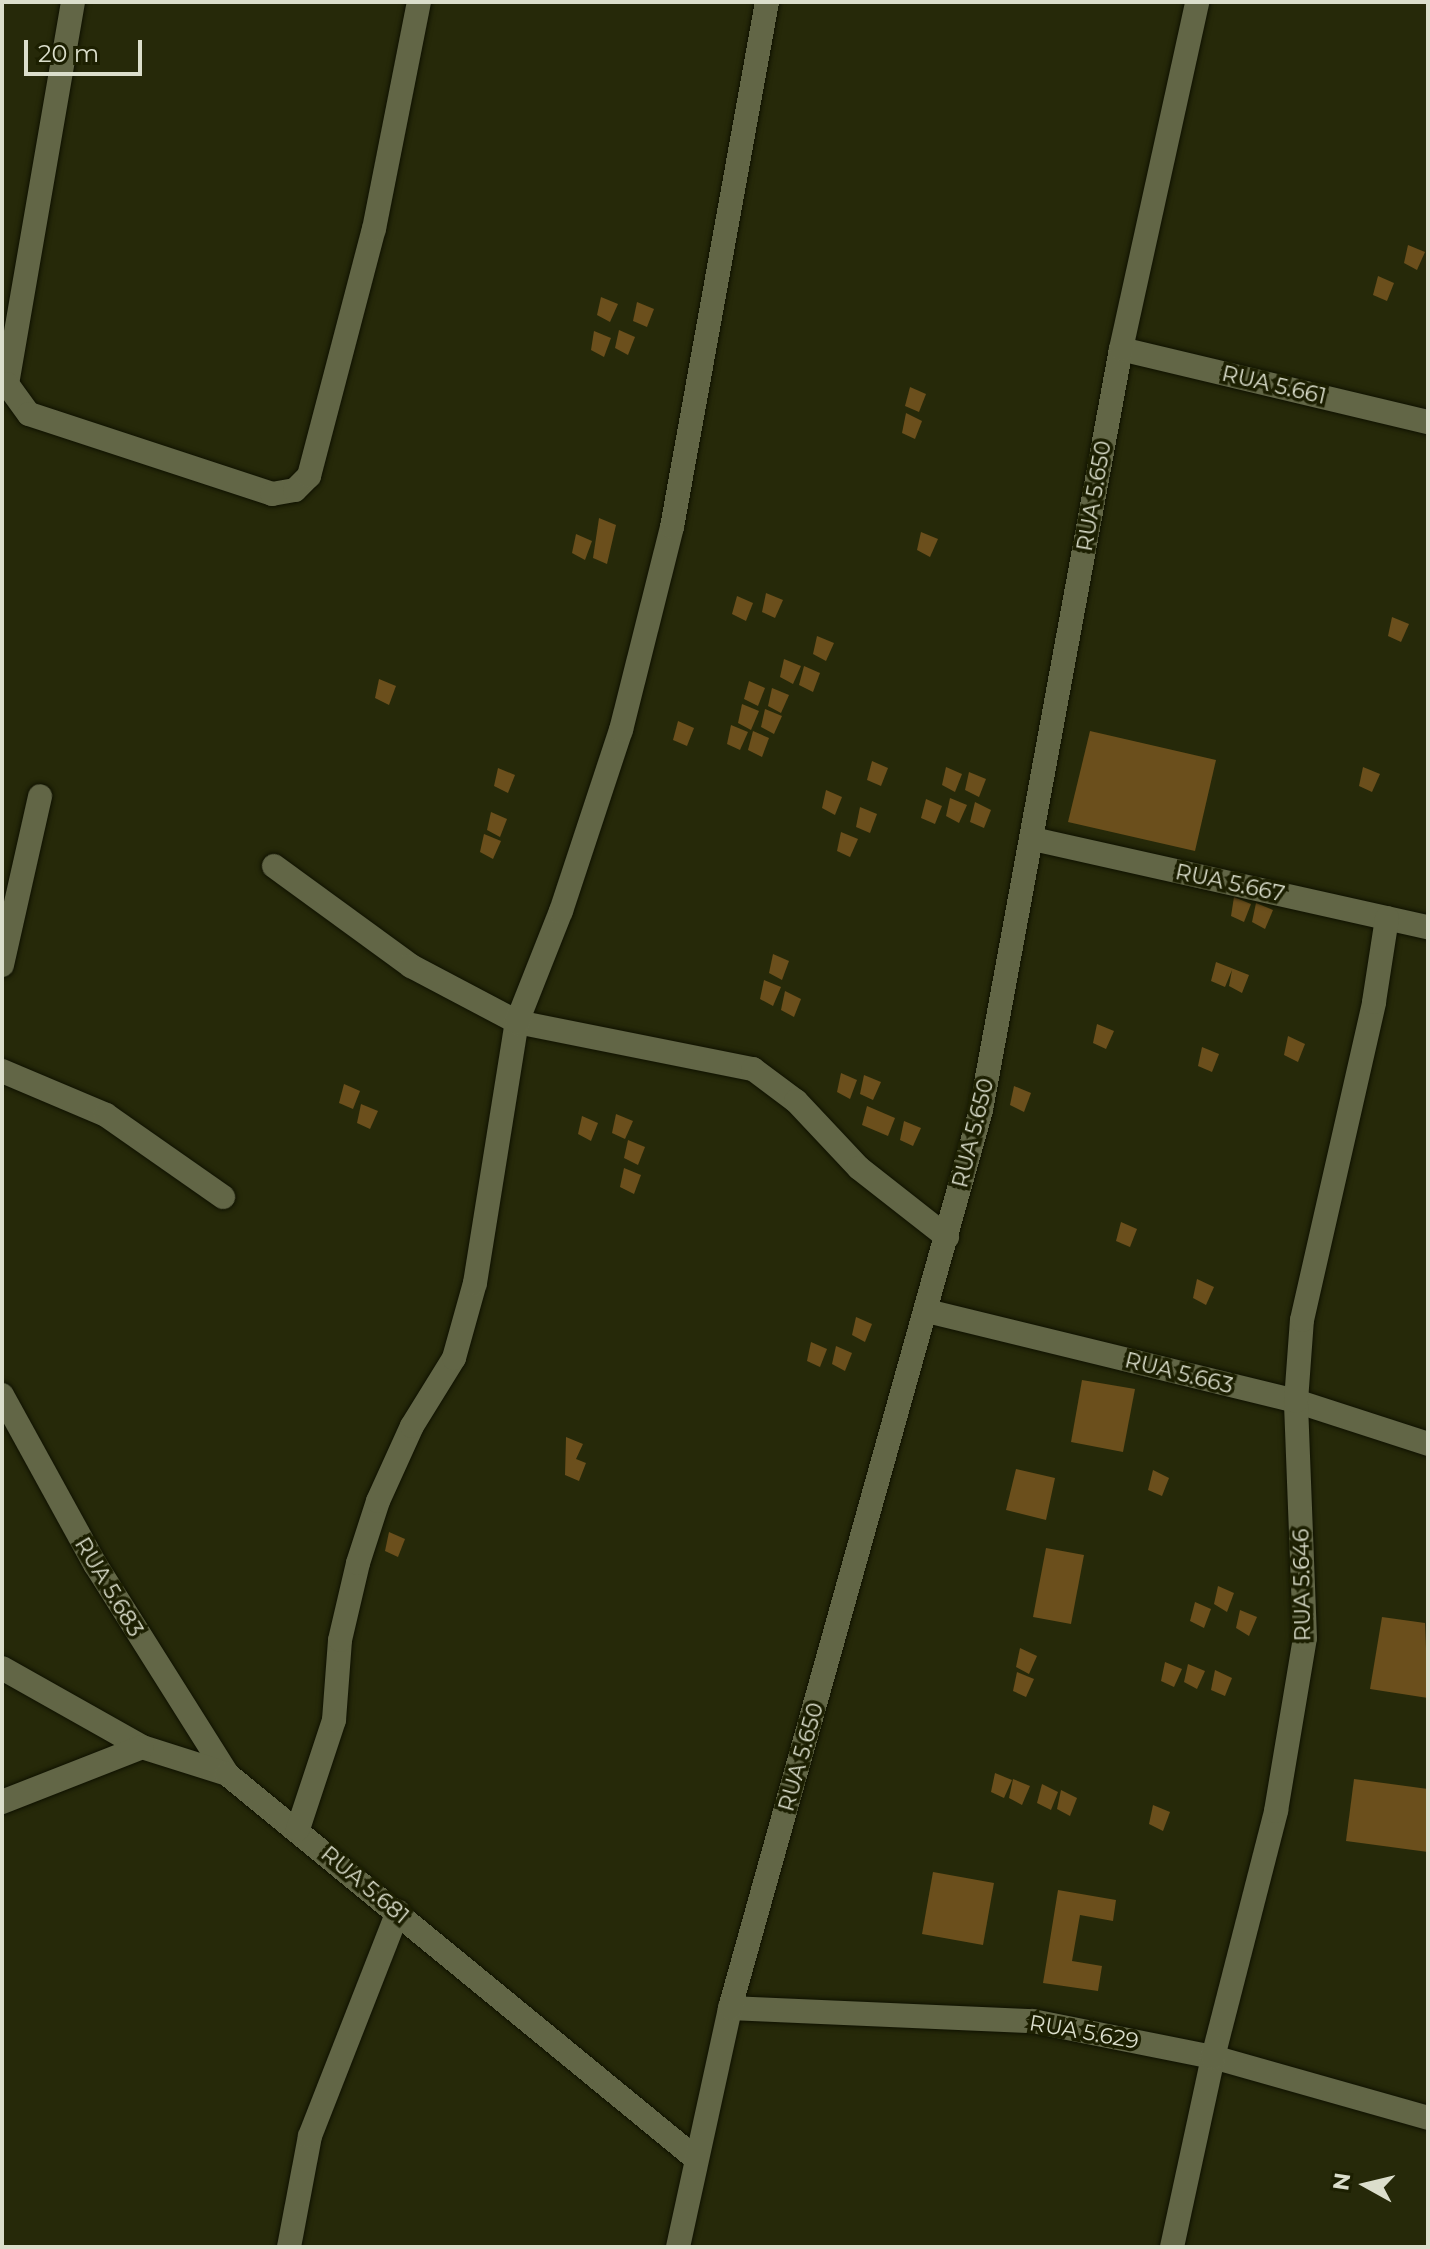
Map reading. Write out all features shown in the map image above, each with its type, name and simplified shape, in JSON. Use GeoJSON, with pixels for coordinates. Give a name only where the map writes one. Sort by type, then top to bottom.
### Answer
{"type":"FeatureCollection","features":[{"type":"Feature","properties":{"kind":"street"},"geometry":{"type":"LineString","coordinates":[[73,2],[7,384],[29,414],[272,494],[295,490],[309,476],[374,229],[419,2]]}},
{"type":"Feature","properties":{"kind":"street"},"geometry":{"type":"LineString","coordinates":[[298,1829],[334,1720],[340,1640],[378,1501],[412,1426],[454,1358],[475,1283],[517,1022],[561,911],[621,730],[672,527],[767,2]]}},
{"type":"Feature","properties":{"kind":"street","name":"RUA 5.650"},"geometry":{"type":"LineString","coordinates":[[678,2247],[694,2157],[730,2008],[981,1110],[1121,349],[1197,2]]}},
{"type":"Feature","properties":{"kind":"street","name":"RUA 5.661"},"geometry":{"type":"LineString","coordinates":[[1121,349],[1428,422]]}},
{"type":"Feature","properties":{"kind":"street"},"geometry":{"type":"LineString","coordinates":[[2,965],[40,796]]}},
{"type":"Feature","properties":{"kind":"street","name":"RUA 5.667"},"geometry":{"type":"LineString","coordinates":[[1033,839],[1428,927]]}},
{"type":"Feature","properties":{"kind":"street"},"geometry":{"type":"LineString","coordinates":[[274,866],[411,966],[517,1022],[753,1069],[796,1101],[859,1168],[947,1237]]}},
{"type":"Feature","properties":{"kind":"street","name":"RUA 5.646"},"geometry":{"type":"LineString","coordinates":[[1172,2247],[1213,2057],[1276,1811],[1305,1638],[1296,1401],[1302,1320],[1374,1002],[1387,918]]}},
{"type":"Feature","properties":{"kind":"street"},"geometry":{"type":"LineString","coordinates":[[2,1071],[106,1115],[223,1197]]}},
{"type":"Feature","properties":{"kind":"street","name":"RUA 5.663"},"geometry":{"type":"LineString","coordinates":[[927,1311],[1296,1401],[1428,1444]]}},
{"type":"Feature","properties":{"kind":"street","name":"RUA 5.683"},"geometry":{"type":"LineString","coordinates":[[2,1395],[95,1564],[227,1774]]}},
{"type":"Feature","properties":{"kind":"street","name":"RUA 5.681"},"geometry":{"type":"LineString","coordinates":[[2,1668],[142,1747],[227,1774],[298,1829],[694,2157]]}},
{"type":"Feature","properties":{"kind":"street"},"geometry":{"type":"LineString","coordinates":[[2,1802],[142,1747]]}},
{"type":"Feature","properties":{"kind":"street"},"geometry":{"type":"LineString","coordinates":[[289,2247],[292,2208],[310,2136],[398,1912]]}},
{"type":"Feature","properties":{"kind":"street","name":"RUA 5.629"},"geometry":{"type":"LineString","coordinates":[[730,2008],[1033,2021],[1213,2057],[1428,2118]]}},
{"type":"Feature","properties":{"kind":"building"},"geometry":{"type":"Polygon","coordinates":[[[1408,245],[1425,252],[1417,270],[1404,263],[1408,245]]]}},
{"type":"Feature","properties":{"kind":"building"},"geometry":{"type":"Polygon","coordinates":[[[1378,276],[1394,283],[1387,301],[1373,295],[1378,276]]]}},
{"type":"Feature","properties":{"kind":"building"},"geometry":{"type":"Polygon","coordinates":[[[601,297],[618,304],[610,322],[597,315],[601,297]]]}},
{"type":"Feature","properties":{"kind":"building"},"geometry":{"type":"Polygon","coordinates":[[[637,302],[654,309],[647,327],[633,321],[637,302]]]}},
{"type":"Feature","properties":{"kind":"building"},"geometry":{"type":"Polygon","coordinates":[[[619,330],[635,337],[628,355],[615,348],[619,330]]]}},
{"type":"Feature","properties":{"kind":"building"},"geometry":{"type":"Polygon","coordinates":[[[594,331],[611,338],[604,357],[591,350],[594,331]]]}},
{"type":"Feature","properties":{"kind":"building"},"geometry":{"type":"Polygon","coordinates":[[[910,387],[926,394],[919,412],[905,406],[910,387]]]}},
{"type":"Feature","properties":{"kind":"building"},"geometry":{"type":"Polygon","coordinates":[[[906,413],[922,421],[915,439],[902,433],[906,413]]]}},
{"type":"Feature","properties":{"kind":"building"},"geometry":{"type":"Polygon","coordinates":[[[599,518],[616,525],[607,564],[593,558],[599,518]]]}},
{"type":"Feature","properties":{"kind":"building"},"geometry":{"type":"Polygon","coordinates":[[[921,532],[938,539],[930,557],[917,550],[921,532]]]}},
{"type":"Feature","properties":{"kind":"building"},"geometry":{"type":"Polygon","coordinates":[[[576,534],[592,541],[585,560],[572,553],[576,534]]]}},
{"type":"Feature","properties":{"kind":"building"},"geometry":{"type":"Polygon","coordinates":[[[766,593],[783,600],[775,618],[762,612],[766,593]]]}},
{"type":"Feature","properties":{"kind":"building"},"geometry":{"type":"Polygon","coordinates":[[[737,596],[753,603],[746,621],[732,614],[737,596]]]}},
{"type":"Feature","properties":{"kind":"building"},"geometry":{"type":"Polygon","coordinates":[[[1392,617],[1409,624],[1401,642],[1388,636],[1392,617]]]}},
{"type":"Feature","properties":{"kind":"building"},"geometry":{"type":"Polygon","coordinates":[[[817,636],[834,643],[826,661],[813,654],[817,636]]]}},
{"type":"Feature","properties":{"kind":"building"},"geometry":{"type":"Polygon","coordinates":[[[784,659],[801,666],[793,684],[780,677],[784,659]]]}},
{"type":"Feature","properties":{"kind":"building"},"geometry":{"type":"Polygon","coordinates":[[[804,666],[820,673],[813,692],[799,685],[804,666]]]}},
{"type":"Feature","properties":{"kind":"building"},"geometry":{"type":"Polygon","coordinates":[[[379,679],[396,686],[389,705],[375,698],[379,679]]]}},
{"type":"Feature","properties":{"kind":"building"},"geometry":{"type":"Polygon","coordinates":[[[749,681],[765,688],[758,706],[744,699],[749,681]]]}},
{"type":"Feature","properties":{"kind":"building"},"geometry":{"type":"Polygon","coordinates":[[[772,688],[789,695],[781,713],[768,706],[772,688]]]}},
{"type":"Feature","properties":{"kind":"building"},"geometry":{"type":"Polygon","coordinates":[[[742,704],[759,711],[751,730],[738,723],[742,704]]]}},
{"type":"Feature","properties":{"kind":"building"},"geometry":{"type":"Polygon","coordinates":[[[765,709],[782,716],[774,734],[761,727],[765,709]]]}},
{"type":"Feature","properties":{"kind":"building"},"geometry":{"type":"Polygon","coordinates":[[[678,721],[694,728],[687,746],[673,740],[678,721]]]}},
{"type":"Feature","properties":{"kind":"building"},"geometry":{"type":"Polygon","coordinates":[[[731,725],[748,732],[740,750],[727,744],[731,725]]]}},
{"type":"Feature","properties":{"kind":"building"},"geometry":{"type":"Polygon","coordinates":[[[753,731],[769,738],[762,757],[748,750],[753,731]]]}},
{"type":"Feature","properties":{"kind":"building"},"geometry":{"type":"Polygon","coordinates":[[[1090,731],[1216,760],[1195,851],[1068,822],[1090,731]]]}},
{"type":"Feature","properties":{"kind":"building"},"geometry":{"type":"Polygon","coordinates":[[[872,761],[888,768],[881,786],[867,780],[872,761]]]}},
{"type":"Feature","properties":{"kind":"building"},"geometry":{"type":"Polygon","coordinates":[[[946,767],[962,774],[955,792],[942,785],[946,767]]]}},
{"type":"Feature","properties":{"kind":"building"},"geometry":{"type":"Polygon","coordinates":[[[1363,767],[1380,774],[1372,792],[1359,786],[1363,767]]]}},
{"type":"Feature","properties":{"kind":"building"},"geometry":{"type":"Polygon","coordinates":[[[498,768],[515,775],[508,793],[494,786],[498,768]]]}},
{"type":"Feature","properties":{"kind":"building"},"geometry":{"type":"Polygon","coordinates":[[[969,772],[986,779],[979,797],[965,790],[969,772]]]}},
{"type":"Feature","properties":{"kind":"building"},"geometry":{"type":"Polygon","coordinates":[[[826,790],[842,797],[835,815],[822,808],[826,790]]]}},
{"type":"Feature","properties":{"kind":"building"},"geometry":{"type":"Polygon","coordinates":[[[950,798],[967,805],[959,823],[946,816],[950,798]]]}},
{"type":"Feature","properties":{"kind":"building"},"geometry":{"type":"Polygon","coordinates":[[[926,799],[942,806],[935,824],[921,818],[926,799]]]}},
{"type":"Feature","properties":{"kind":"building"},"geometry":{"type":"Polygon","coordinates":[[[975,802],[991,810],[984,828],[970,822],[975,802]]]}},
{"type":"Feature","properties":{"kind":"building"},"geometry":{"type":"Polygon","coordinates":[[[860,807],[877,814],[870,833],[856,827],[860,807]]]}},
{"type":"Feature","properties":{"kind":"building"},"geometry":{"type":"Polygon","coordinates":[[[491,812],[507,819],[500,837],[487,830],[491,812]]]}},
{"type":"Feature","properties":{"kind":"building"},"geometry":{"type":"Polygon","coordinates":[[[841,832],[858,839],[850,857],[837,851],[841,832]]]}},
{"type":"Feature","properties":{"kind":"building"},"geometry":{"type":"Polygon","coordinates":[[[484,834],[501,841],[493,859],[480,852],[484,834]]]}},
{"type":"Feature","properties":{"kind":"building"},"geometry":{"type":"Polygon","coordinates":[[[1234,897],[1251,904],[1244,922],[1231,916],[1234,897]]]}},
{"type":"Feature","properties":{"kind":"building"},"geometry":{"type":"Polygon","coordinates":[[[1256,903],[1273,910],[1265,929],[1252,922],[1256,903]]]}},
{"type":"Feature","properties":{"kind":"building"},"geometry":{"type":"Polygon","coordinates":[[[773,954],[789,961],[782,980],[769,973],[773,954]]]}},
{"type":"Feature","properties":{"kind":"building"},"geometry":{"type":"Polygon","coordinates":[[[1216,962],[1249,975],[1242,993],[1229,986],[1232,970],[1225,987],[1211,981],[1216,962]]]}},
{"type":"Feature","properties":{"kind":"building"},"geometry":{"type":"Polygon","coordinates":[[[764,980],[781,987],[773,1006],[760,999],[764,980]]]}},
{"type":"Feature","properties":{"kind":"building"},"geometry":{"type":"Polygon","coordinates":[[[785,991],[801,999],[794,1017],[781,1010],[785,991]]]}},
{"type":"Feature","properties":{"kind":"building"},"geometry":{"type":"Polygon","coordinates":[[[1097,1024],[1114,1031],[1106,1049],[1093,1043],[1097,1024]]]}},
{"type":"Feature","properties":{"kind":"building"},"geometry":{"type":"Polygon","coordinates":[[[1288,1036],[1305,1044],[1298,1062],[1284,1055],[1288,1036]]]}},
{"type":"Feature","properties":{"kind":"building"},"geometry":{"type":"Polygon","coordinates":[[[1202,1047],[1219,1054],[1212,1072],[1198,1066],[1202,1047]]]}},
{"type":"Feature","properties":{"kind":"building"},"geometry":{"type":"Polygon","coordinates":[[[841,1073],[857,1080],[850,1099],[837,1092],[841,1073]]]}},
{"type":"Feature","properties":{"kind":"building"},"geometry":{"type":"Polygon","coordinates":[[[864,1075],[881,1082],[873,1100],[860,1094],[864,1075]]]}},
{"type":"Feature","properties":{"kind":"building"},"geometry":{"type":"Polygon","coordinates":[[[344,1084],[360,1091],[353,1109],[339,1103],[344,1084]]]}},
{"type":"Feature","properties":{"kind":"building"},"geometry":{"type":"Polygon","coordinates":[[[1014,1086],[1031,1093],[1024,1112],[1010,1105],[1014,1086]]]}},
{"type":"Feature","properties":{"kind":"building"},"geometry":{"type":"Polygon","coordinates":[[[361,1104],[378,1111],[370,1129],[357,1123],[361,1104]]]}},
{"type":"Feature","properties":{"kind":"building"},"geometry":{"type":"Polygon","coordinates":[[[867,1106],[895,1118],[888,1136],[862,1125],[867,1106]]]}},
{"type":"Feature","properties":{"kind":"building"},"geometry":{"type":"Polygon","coordinates":[[[616,1114],[633,1121],[625,1139],[612,1133],[616,1114]]]}},
{"type":"Feature","properties":{"kind":"building"},"geometry":{"type":"Polygon","coordinates":[[[582,1116],[598,1123],[591,1141],[578,1134],[582,1116]]]}},
{"type":"Feature","properties":{"kind":"building"},"geometry":{"type":"Polygon","coordinates":[[[904,1121],[921,1128],[913,1146],[900,1140],[904,1121]]]}},
{"type":"Feature","properties":{"kind":"building"},"geometry":{"type":"Polygon","coordinates":[[[628,1140],[645,1147],[638,1165],[624,1158],[628,1140]]]}},
{"type":"Feature","properties":{"kind":"building"},"geometry":{"type":"Polygon","coordinates":[[[624,1168],[641,1175],[634,1194],[620,1187],[624,1168]]]}},
{"type":"Feature","properties":{"kind":"building"},"geometry":{"type":"Polygon","coordinates":[[[1121,1222],[1137,1229],[1130,1247],[1116,1241],[1121,1222]]]}},
{"type":"Feature","properties":{"kind":"building"},"geometry":{"type":"Polygon","coordinates":[[[1197,1279],[1214,1287],[1206,1305],[1193,1298],[1197,1279]]]}},
{"type":"Feature","properties":{"kind":"building"},"geometry":{"type":"Polygon","coordinates":[[[856,1317],[872,1324],[865,1342],[852,1335],[856,1317]]]}},
{"type":"Feature","properties":{"kind":"building"},"geometry":{"type":"Polygon","coordinates":[[[811,1342],[827,1349],[820,1367],[807,1361],[811,1342]]]}},
{"type":"Feature","properties":{"kind":"building"},"geometry":{"type":"Polygon","coordinates":[[[836,1346],[852,1353],[845,1371],[832,1364],[836,1346]]]}},
{"type":"Feature","properties":{"kind":"building"},"geometry":{"type":"Polygon","coordinates":[[[1082,1380],[1135,1389],[1123,1452],[1071,1442],[1082,1380]]]}},
{"type":"Feature","properties":{"kind":"building"},"geometry":{"type":"Polygon","coordinates":[[[566,1437],[583,1444],[576,1459],[586,1463],[579,1481],[565,1475],[566,1437]]]}},
{"type":"Feature","properties":{"kind":"building"},"geometry":{"type":"Polygon","coordinates":[[[1016,1469],[1055,1478],[1046,1520],[1006,1510],[1016,1469]]]}},
{"type":"Feature","properties":{"kind":"building"},"geometry":{"type":"Polygon","coordinates":[[[1153,1470],[1169,1478],[1162,1496],[1148,1490],[1153,1470]]]}},
{"type":"Feature","properties":{"kind":"building"},"geometry":{"type":"Polygon","coordinates":[[[389,1532],[405,1539],[398,1557],[385,1551],[389,1532]]]}},
{"type":"Feature","properties":{"kind":"building"},"geometry":{"type":"Polygon","coordinates":[[[1046,1548],[1084,1555],[1071,1624],[1033,1617],[1046,1548]]]}},
{"type":"Feature","properties":{"kind":"building"},"geometry":{"type":"Polygon","coordinates":[[[1218,1586],[1234,1593],[1227,1612],[1214,1604],[1218,1586]]]}},
{"type":"Feature","properties":{"kind":"building"},"geometry":{"type":"Polygon","coordinates":[[[1195,1602],[1211,1609],[1204,1628],[1190,1621],[1195,1602]]]}},
{"type":"Feature","properties":{"kind":"building"},"geometry":{"type":"Polygon","coordinates":[[[1240,1610],[1257,1617],[1249,1636],[1236,1628],[1240,1610]]]}},
{"type":"Feature","properties":{"kind":"building"},"geometry":{"type":"Polygon","coordinates":[[[1382,1617],[1425,1623],[1428,1698],[1370,1689],[1382,1617]]]}},
{"type":"Feature","properties":{"kind":"building"},"geometry":{"type":"Polygon","coordinates":[[[1020,1648],[1037,1656],[1029,1674],[1016,1667],[1020,1648]]]}},
{"type":"Feature","properties":{"kind":"building"},"geometry":{"type":"Polygon","coordinates":[[[1165,1662],[1182,1669],[1174,1687],[1161,1681],[1165,1662]]]}},
{"type":"Feature","properties":{"kind":"building"},"geometry":{"type":"Polygon","coordinates":[[[1188,1664],[1205,1671],[1197,1689],[1184,1682],[1188,1664]]]}},
{"type":"Feature","properties":{"kind":"building"},"geometry":{"type":"Polygon","coordinates":[[[1215,1670],[1232,1678],[1225,1696],[1211,1690],[1215,1670]]]}},
{"type":"Feature","properties":{"kind":"building"},"geometry":{"type":"Polygon","coordinates":[[[1017,1672],[1034,1679],[1026,1697],[1013,1691],[1017,1672]]]}},
{"type":"Feature","properties":{"kind":"building"},"geometry":{"type":"Polygon","coordinates":[[[995,1773],[1012,1780],[1004,1798],[991,1792],[995,1773]]]}},
{"type":"Feature","properties":{"kind":"building"},"geometry":{"type":"Polygon","coordinates":[[[1013,1779],[1030,1786],[1022,1805],[1009,1798],[1013,1779]]]}},
{"type":"Feature","properties":{"kind":"building"},"geometry":{"type":"Polygon","coordinates":[[[1354,1779],[1428,1789],[1428,1852],[1346,1841],[1354,1779]]]}},
{"type":"Feature","properties":{"kind":"building"},"geometry":{"type":"Polygon","coordinates":[[[1042,1784],[1058,1792],[1051,1810],[1037,1803],[1042,1784]]]}},
{"type":"Feature","properties":{"kind":"building"},"geometry":{"type":"Polygon","coordinates":[[[1061,1790],[1077,1798],[1070,1816],[1057,1809],[1061,1790]]]}},
{"type":"Feature","properties":{"kind":"building"},"geometry":{"type":"Polygon","coordinates":[[[1153,1805],[1170,1812],[1163,1831],[1149,1824],[1153,1805]]]}},
{"type":"Feature","properties":{"kind":"building"},"geometry":{"type":"Polygon","coordinates":[[[933,1872],[994,1883],[983,1945],[922,1934],[933,1872]]]}},
{"type":"Feature","properties":{"kind":"building"},"geometry":{"type":"Polygon","coordinates":[[[1058,1890],[1116,1900],[1113,1921],[1080,1915],[1072,1961],[1102,1966],[1098,1991],[1043,1983],[1058,1890]]]}}]}
